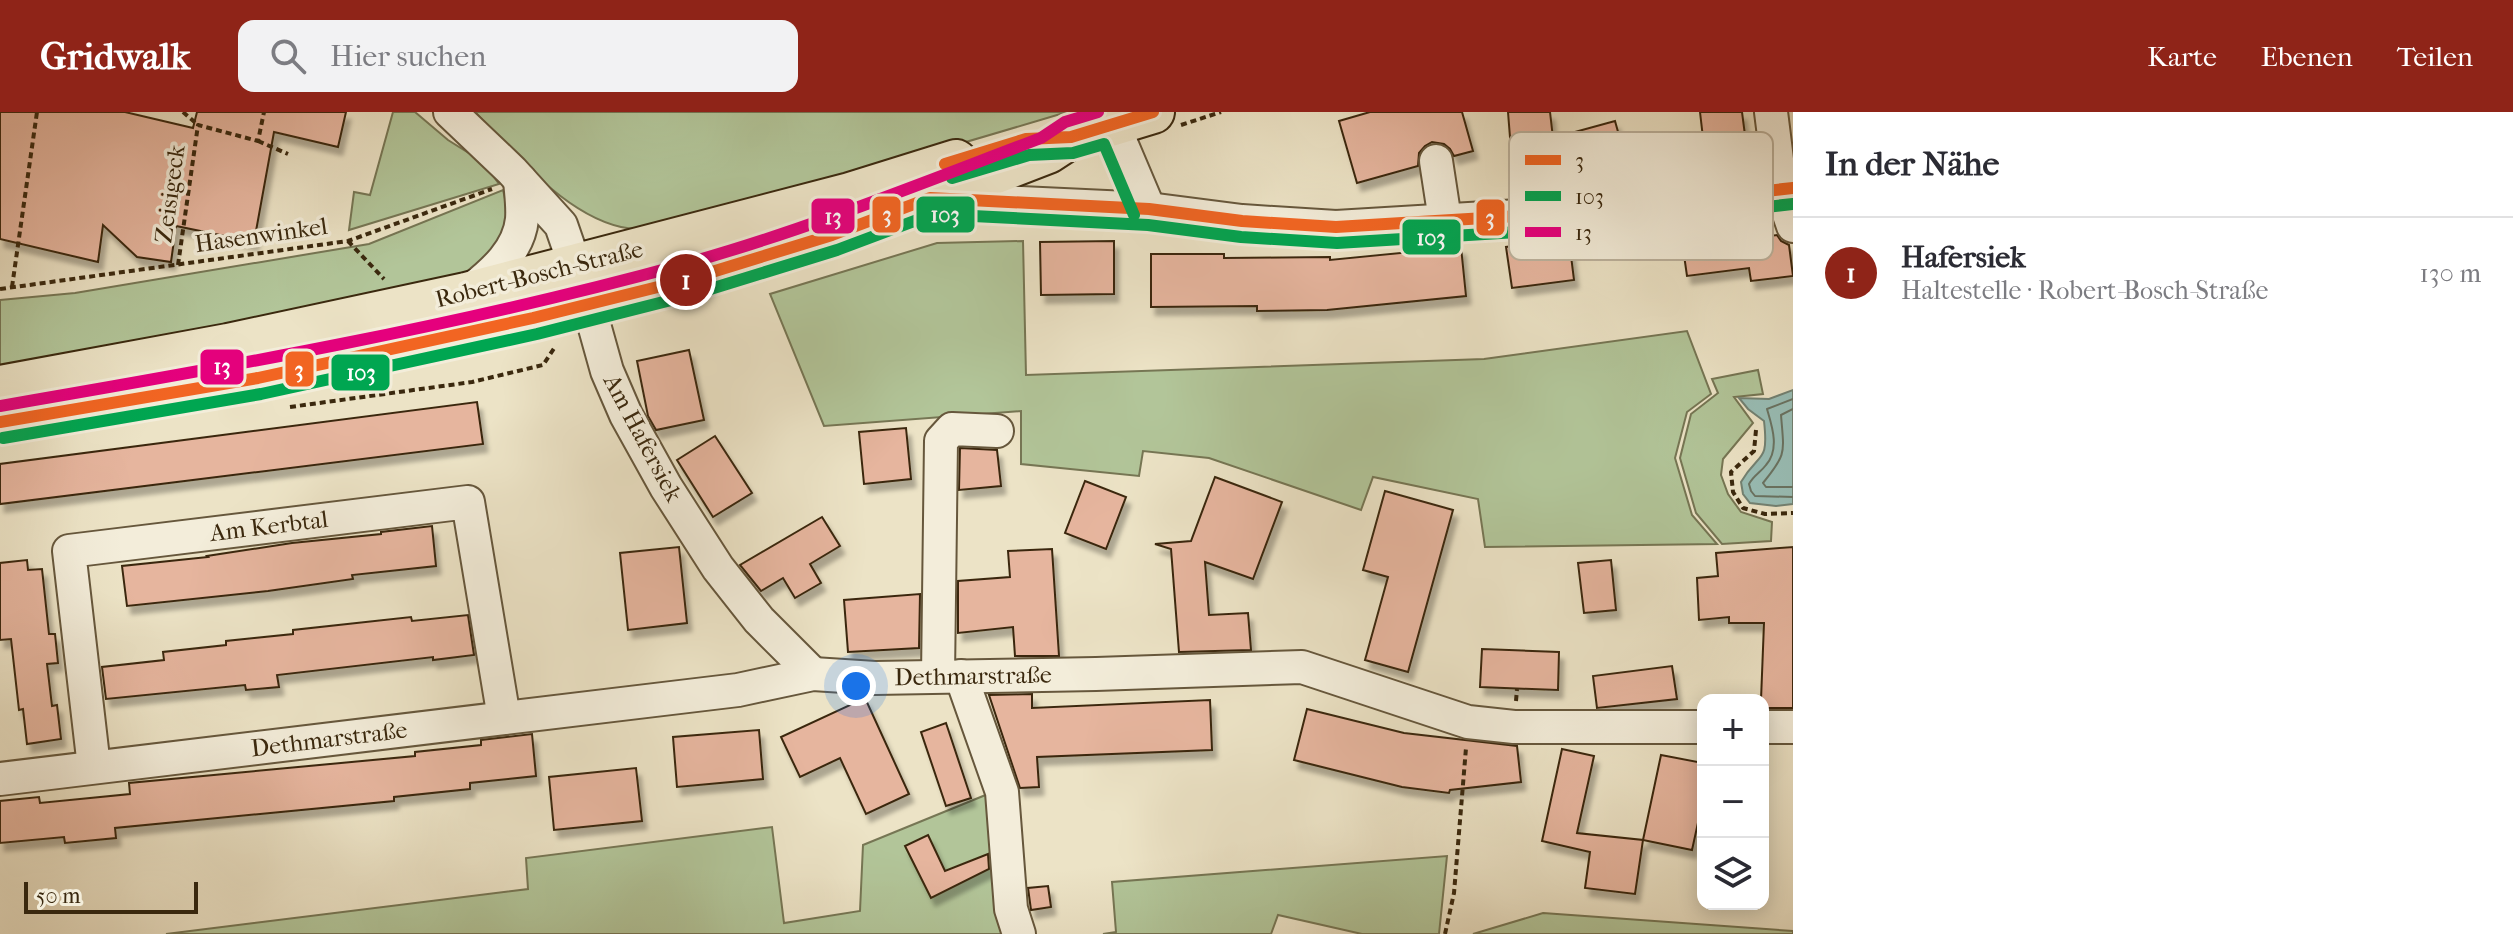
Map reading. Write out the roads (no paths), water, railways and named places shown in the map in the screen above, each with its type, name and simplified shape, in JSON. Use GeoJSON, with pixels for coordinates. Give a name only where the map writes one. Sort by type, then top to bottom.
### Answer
{"type":"FeatureCollection","features":[{"type":"Feature","properties":{"kind":"main road","name":"Robert-Bosch-Straße"},"geometry":{"type":"LineString","coordinates":[[0,422],[258,378],[582,285],[850,194],[1026,139],[1071,137],[1153,112]]}},
{"type":"Feature","properties":{"kind":"main road","name":"Robert-Bosch-Straße"},"geometry":{"type":"LineString","coordinates":[[0,387],[228,345],[466,294],[686,280],[832,235],[1048,152],[1071,137]]}},
{"type":"Feature","properties":{"kind":"street","name":"Am Hafersiek"},"geometry":{"type":"LineString","coordinates":[[450,112],[508,180],[561,225],[607,371],[626,415],[666,487],[718,568],[759,620],[813,674]]}},
{"type":"Feature","properties":{"kind":"street"},"geometry":{"type":"LineString","coordinates":[[1771,112],[1793,226]]}},
{"type":"Feature","properties":{"kind":"street"},"geometry":{"type":"LineString","coordinates":[[1113,124],[1149,209]]}},
{"type":"Feature","properties":{"kind":"street"},"geometry":{"type":"LineString","coordinates":[[1436,161],[1445,220]]}},
{"type":"Feature","properties":{"kind":"street"},"geometry":{"type":"LineString","coordinates":[[466,294],[494,273],[509,253],[522,221],[508,180]]}},
{"type":"Feature","properties":{"kind":"street"},"geometry":{"type":"LineString","coordinates":[[930,198],[1149,209],[1242,221],[1336,227],[1509,216]]}},
{"type":"Feature","properties":{"kind":"street"},"geometry":{"type":"LineString","coordinates":[[997,431],[952,429],[941,441],[949,676],[1002,792],[1011,909],[1019,934]]}},
{"type":"Feature","properties":{"kind":"street","name":"Am Kerbtal"},"geometry":{"type":"LineString","coordinates":[[94,767],[69,551],[468,502],[504,718]]}},
{"type":"Feature","properties":{"kind":"street","name":"Dethmarstraße"},"geometry":{"type":"LineString","coordinates":[[0,779],[738,690],[813,674],[875,678],[1302,667],[1468,722],[1514,727],[1697,727]]}},
{"type":"Feature","properties":{"kind":"street"},"geometry":{"type":"LineString","coordinates":[[1769,727],[1793,727]]}},
{"type":"Feature","properties":{"kind":"water"},"geometry":{"type":"Polygon","coordinates":[[[1793,390],[1793,504],[1750,503],[1743,494],[1741,482],[1764,451],[1764,421],[1739,398],[1769,399],[1793,390]]]}},
{"type":"Feature","properties":{"kind":"place","name":"Hafersiek"},"geometry":{"type":"Point","coordinates":[686,280]}}]}
